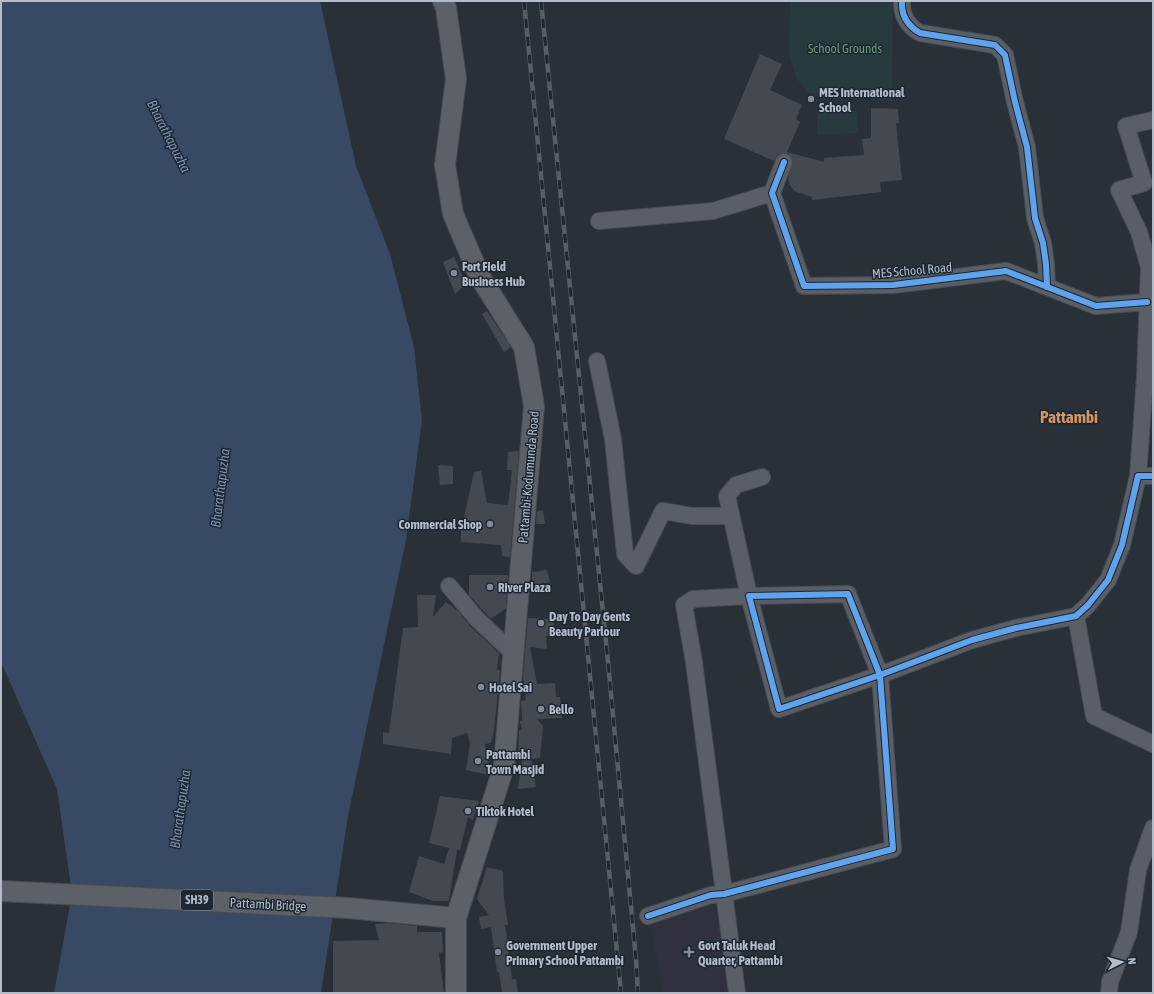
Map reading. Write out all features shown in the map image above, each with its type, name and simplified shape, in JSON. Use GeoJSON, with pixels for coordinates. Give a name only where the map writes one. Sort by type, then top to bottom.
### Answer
{"type":"FeatureCollection","features":[{"type":"Feature","properties":{"kind":"main road","name":"Pattambi-Kodumunda Road"},"geometry":{"type":"LineString","coordinates":[[443,1],[446,8],[456,79],[445,165],[453,214],[480,277],[524,348],[534,406],[504,766],[456,918],[456,993]]}},
{"type":"Feature","properties":{"kind":"main road","name":"Pattambi Bridge"},"geometry":{"type":"LineString","coordinates":[[1,890],[348,908],[456,918]]}},
{"type":"Feature","properties":{"kind":"street"},"geometry":{"type":"LineString","coordinates":[[902,1],[901,12],[912,28],[920,34],[996,45],[1005,55],[1015,102],[1027,146],[1035,218],[1043,243],[1046,264],[1047,287]]}},
{"type":"Feature","properties":{"kind":"street"},"geometry":{"type":"LineString","coordinates":[[762,477],[736,485],[727,496],[749,596],[779,709],[880,675],[972,640],[1016,628],[1076,616],[1088,605],[1108,580],[1122,545],[1145,476],[1145,377],[1149,267],[1139,232],[1119,190],[1144,183],[1126,126],[1153,120]]}},
{"type":"Feature","properties":{"kind":"street"},"geometry":{"type":"LineString","coordinates":[[599,221],[713,212],[772,194],[784,162]]}},
{"type":"Feature","properties":{"kind":"street","name":"MES School Road"},"geometry":{"type":"LineString","coordinates":[[772,194],[804,286],[893,285],[1006,271],[1096,306],[1147,302]]}},
{"type":"Feature","properties":{"kind":"street"},"geometry":{"type":"LineString","coordinates":[[597,361],[613,439],[625,554],[636,566],[663,511],[692,516],[731,516]]}},
{"type":"Feature","properties":{"kind":"street"},"geometry":{"type":"LineString","coordinates":[[449,586],[477,618],[513,653]]}},
{"type":"Feature","properties":{"kind":"street"},"geometry":{"type":"LineString","coordinates":[[648,916],[711,895],[724,894],[893,849],[880,675],[848,594],[693,599],[684,605],[694,662],[724,894],[737,993]]}},
{"type":"Feature","properties":{"kind":"street"},"geometry":{"type":"LineString","coordinates":[[1076,616],[1094,716],[1153,744]]}},
{"type":"Feature","properties":{"kind":"street"},"geometry":{"type":"LineString","coordinates":[[1109,993],[1110,982],[1129,932],[1138,870],[1153,828]]}},
{"type":"Feature","properties":{"kind":"shaded area","name":"Govt Taluk Head Quarter, Pattambi"},"geometry":{"type":"Polygon","coordinates":[[[710,905],[716,910],[727,973],[734,993],[663,993],[652,930],[653,922],[680,914],[683,907],[695,906],[696,911],[710,905]]]}},
{"type":"Feature","properties":{"kind":"green space","name":"School Grounds"},"geometry":{"type":"Polygon","coordinates":[[[790,1],[893,1],[892,101],[809,93],[797,79],[789,55],[790,1]]]}},
{"type":"Feature","properties":{"kind":"green space"},"geometry":{"type":"Polygon","coordinates":[[[857,111],[858,133],[817,135],[817,113],[857,111]]]}},
{"type":"Feature","properties":{"kind":"water","name":"Bharathapuzha"},"geometry":{"type":"Polygon","coordinates":[[[1,1],[320,1],[356,166],[390,254],[414,347],[422,420],[406,540],[348,816],[321,993],[54,993],[72,894],[57,789],[1,662],[1,1]]]}},
{"type":"Feature","properties":{"kind":"building"},"geometry":{"type":"Polygon","coordinates":[[[760,54],[782,64],[770,90],[802,105],[796,119],[800,122],[787,152],[824,162],[824,158],[864,155],[862,139],[871,138],[871,108],[898,109],[899,123],[896,123],[902,180],[880,182],[881,192],[812,200],[812,197],[794,191],[789,184],[788,178],[793,161],[788,153],[778,154],[774,161],[724,139],[760,54]]]}},
{"type":"Feature","properties":{"kind":"building","name":"Fort Field Business Hub"},"geometry":{"type":"Polygon","coordinates":[[[454,257],[466,284],[455,294],[443,262],[454,257]]]}},
{"type":"Feature","properties":{"kind":"building"},"geometry":{"type":"Polygon","coordinates":[[[487,311],[511,347],[504,352],[482,314],[487,311]]]}},
{"type":"Feature","properties":{"kind":"building","name":"Commercial Shop"},"geometry":{"type":"Polygon","coordinates":[[[519,451],[510,557],[502,556],[501,545],[461,542],[461,531],[474,472],[481,471],[487,503],[508,505],[512,470],[507,470],[508,452],[519,451]]]}},
{"type":"Feature","properties":{"kind":"building"},"geometry":{"type":"Polygon","coordinates":[[[438,465],[453,466],[453,484],[440,485],[438,465]]]}},
{"type":"Feature","properties":{"kind":"building"},"geometry":{"type":"Polygon","coordinates":[[[543,510],[545,524],[536,524],[537,511],[543,510]]]}},
{"type":"Feature","properties":{"kind":"building"},"geometry":{"type":"Polygon","coordinates":[[[547,570],[550,582],[532,586],[532,572],[547,570]]]}},
{"type":"Feature","properties":{"kind":"building","name":"River Plaza"},"geometry":{"type":"Polygon","coordinates":[[[469,575],[508,575],[506,608],[491,619],[469,595],[469,575]]]}},
{"type":"Feature","properties":{"kind":"building"},"geometry":{"type":"Polygon","coordinates":[[[417,595],[436,595],[433,617],[446,602],[458,611],[470,626],[499,653],[497,670],[500,670],[494,731],[491,743],[485,744],[490,771],[489,775],[466,770],[470,743],[467,733],[452,738],[451,754],[383,744],[383,732],[389,733],[403,628],[418,627],[417,595]]]}},
{"type":"Feature","properties":{"kind":"building"},"geometry":{"type":"Polygon","coordinates":[[[528,618],[553,619],[555,628],[552,636],[546,636],[547,649],[530,647],[537,684],[555,683],[556,697],[560,697],[562,718],[537,719],[543,726],[540,758],[531,759],[536,787],[518,789],[522,760],[518,760],[519,730],[522,730],[520,721],[522,721],[521,701],[526,700],[523,676],[528,618]]]}},
{"type":"Feature","properties":{"kind":"building"},"geometry":{"type":"Polygon","coordinates":[[[440,796],[479,801],[473,820],[468,817],[460,850],[457,850],[449,901],[433,901],[409,892],[419,856],[444,864],[449,848],[429,843],[440,796]]]}},
{"type":"Feature","properties":{"kind":"building"},"geometry":{"type":"Polygon","coordinates":[[[487,867],[503,871],[504,899],[508,925],[505,925],[512,979],[516,979],[518,993],[502,993],[499,972],[497,972],[491,927],[481,929],[479,917],[489,915],[477,899],[487,867]]]}},
{"type":"Feature","properties":{"kind":"building"},"geometry":{"type":"Polygon","coordinates":[[[388,923],[417,926],[417,932],[442,932],[443,952],[439,953],[444,993],[333,993],[333,941],[379,940],[375,924],[388,923]]]}},
{"type":"Feature","properties":{"kind":"railway"},"geometry":{"type":"LineString","coordinates":[[524,1],[621,993]]}},
{"type":"Feature","properties":{"kind":"railway"},"geometry":{"type":"LineString","coordinates":[[541,1],[608,662],[638,993]]}},
{"type":"Feature","properties":{"kind":"cycle path"},"geometry":{"type":"LineString","coordinates":[[902,1],[906,20],[920,33],[995,45],[1005,55],[1015,102],[1027,147],[1035,218],[1043,243],[1047,287]]}},
{"type":"Feature","properties":{"kind":"cycle path"},"geometry":{"type":"LineString","coordinates":[[784,162],[772,193],[804,286],[893,285],[1006,271],[1096,306],[1147,302]]}},
{"type":"Feature","properties":{"kind":"cycle path"},"geometry":{"type":"LineString","coordinates":[[648,916],[711,895],[724,894],[893,849],[880,675],[848,594],[749,596],[779,709],[880,675],[972,640],[1016,628],[1076,616],[1088,605],[1108,580],[1122,545],[1138,476],[1153,476]]}},
{"type":"Feature","properties":{"kind":"place","name":"MES International School"},"geometry":{"type":"Point","coordinates":[811,99]}},
{"type":"Feature","properties":{"kind":"place","name":"Fort Field Business Hub"},"geometry":{"type":"Point","coordinates":[454,273]}},
{"type":"Feature","properties":{"kind":"place","name":"Commercial Shop"},"geometry":{"type":"Point","coordinates":[490,524]}},
{"type":"Feature","properties":{"kind":"place","name":"River Plaza"},"geometry":{"type":"Point","coordinates":[490,587]}},
{"type":"Feature","properties":{"kind":"place","name":"Day To Day Gents Beauty Parlour"},"geometry":{"type":"Point","coordinates":[541,623]}},
{"type":"Feature","properties":{"kind":"place","name":"Hotel Sai"},"geometry":{"type":"Point","coordinates":[481,687]}},
{"type":"Feature","properties":{"kind":"place","name":"Bello"},"geometry":{"type":"Point","coordinates":[541,709]}},
{"type":"Feature","properties":{"kind":"place","name":"Pattambi Town Masjid"},"geometry":{"type":"Point","coordinates":[478,761]}},
{"type":"Feature","properties":{"kind":"place","name":"Tiktok Hotel"},"geometry":{"type":"Point","coordinates":[468,811]}},
{"type":"Feature","properties":{"kind":"place","name":"Government Upper Primary School Pattambi"},"geometry":{"type":"Point","coordinates":[498,952]}},
{"type":"Feature","properties":{"kind":"place","name":"Govt Taluk Head Quarter, Pattambi"},"geometry":{"type":"Point","coordinates":[689,952]}},
{"type":"Feature","properties":{"kind":"district","name":"Pattambi"},"geometry":{"type":"Point","coordinates":[1069,417]}}]}
